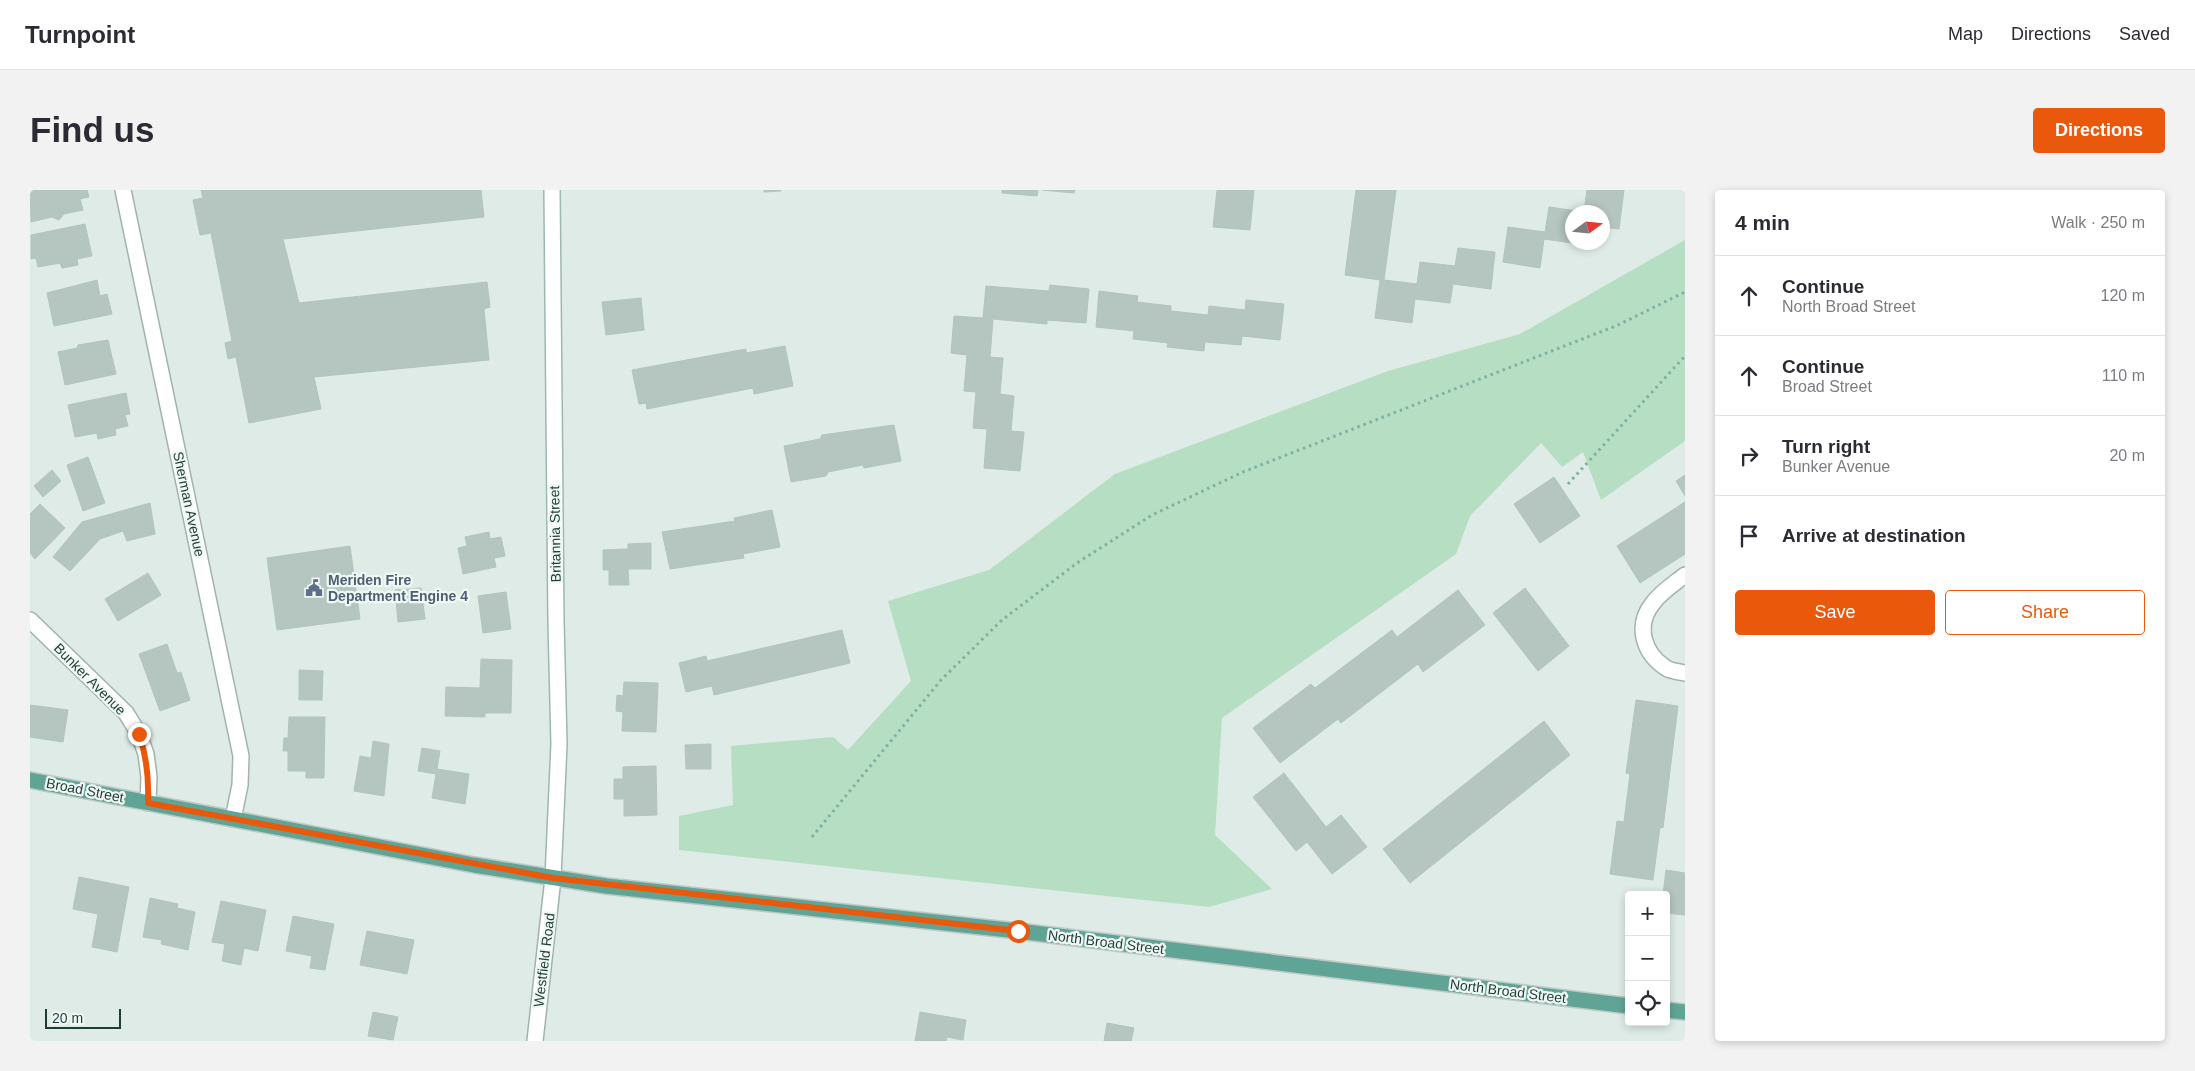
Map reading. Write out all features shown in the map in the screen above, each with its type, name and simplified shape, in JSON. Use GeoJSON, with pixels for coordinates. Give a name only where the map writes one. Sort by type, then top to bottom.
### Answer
{"type":"FeatureCollection","features":[{"type":"Feature","properties":{"kind":"main road","name":"Broad Street"},"geometry":{"type":"LineString","coordinates":[[30,780],[553,878]]}},
{"type":"Feature","properties":{"kind":"main road","name":"North Broad Street"},"geometry":{"type":"LineString","coordinates":[[553,878],[1625,1006]]}},
{"type":"Feature","properties":{"kind":"main road"},"geometry":{"type":"LineString","coordinates":[[1670,1010],[1685,1012]]}},
{"type":"Feature","properties":{"kind":"street","name":"Sherman Avenue"},"geometry":{"type":"LineString","coordinates":[[123,190],[241,756],[240,785],[233,819]]}},
{"type":"Feature","properties":{"kind":"street","name":"Britannia Street"},"geometry":{"type":"LineString","coordinates":[[552,190],[559,744],[553,878]]}},
{"type":"Feature","properties":{"kind":"street"},"geometry":{"type":"LineString","coordinates":[[1685,575],[1653,602],[1643,620],[1643,639],[1653,657],[1668,669],[1685,673]]}},
{"type":"Feature","properties":{"kind":"street","name":"Bunker Avenue"},"geometry":{"type":"LineString","coordinates":[[30,620],[126,713],[139,734],[146,754],[149,777],[148,803]]}},
{"type":"Feature","properties":{"kind":"street","name":"Westfield Road"},"geometry":{"type":"LineString","coordinates":[[535,1041],[553,878]]}},
{"type":"Feature","properties":{"kind":"path"},"geometry":{"type":"LineString","coordinates":[[812,837],[941,680],[1002,620],[1077,563],[1152,515],[1243,472],[1618,325],[1685,292]]}},
{"type":"Feature","properties":{"kind":"path"},"geometry":{"type":"LineString","coordinates":[[1568,484],[1685,356]]}},
{"type":"Feature","properties":{"kind":"green space"},"geometry":{"type":"Polygon","coordinates":[[[1685,240],[1685,441],[1601,500],[1583,452],[1562,467],[1541,443],[1470,516],[1456,554],[1222,718],[1215,835],[1272,889],[1209,907],[679,850],[679,816],[733,805],[731,746],[833,737],[848,750],[911,681],[888,601],[989,570],[1115,474],[1388,371],[1520,334],[1685,240]]]}},
{"type":"Feature","properties":{"kind":"building"},"geometry":{"type":"Polygon","coordinates":[[[30,190],[87,190],[89,197],[80,199],[83,210],[64,214],[59,220],[52,217],[31,222],[30,190]]]}},
{"type":"Feature","properties":{"kind":"building"},"geometry":{"type":"Polygon","coordinates":[[[201,190],[481,190],[484,217],[283,239],[299,303],[487,282],[490,307],[484,309],[489,360],[314,377],[321,409],[249,423],[236,357],[228,359],[225,343],[232,341],[211,233],[200,235],[193,200],[203,198],[201,190]]]}},
{"type":"Feature","properties":{"kind":"building"},"geometry":{"type":"Polygon","coordinates":[[[764,190],[781,190],[781,191],[764,192],[764,190]]]}},
{"type":"Feature","properties":{"kind":"building"},"geometry":{"type":"Polygon","coordinates":[[[1002,190],[1038,190],[1037,196],[1002,193],[1002,190]]]}},
{"type":"Feature","properties":{"kind":"building"},"geometry":{"type":"Polygon","coordinates":[[[1042,190],[1075,190],[1074,193],[1042,190]]]}},
{"type":"Feature","properties":{"kind":"building"},"geometry":{"type":"Polygon","coordinates":[[[1217,190],[1254,190],[1250,230],[1213,227],[1217,190]]]}},
{"type":"Feature","properties":{"kind":"building"},"geometry":{"type":"Polygon","coordinates":[[[1356,190],[1396,190],[1384,280],[1417,284],[1420,262],[1455,266],[1458,248],[1495,252],[1491,289],[1453,284],[1450,303],[1415,299],[1412,323],[1375,318],[1380,280],[1345,275],[1356,190]]]}},
{"type":"Feature","properties":{"kind":"building"},"geometry":{"type":"Polygon","coordinates":[[[1587,190],[1624,190],[1619,229],[1610,228],[1610,205],[1585,205],[1587,190]]]}},
{"type":"Feature","properties":{"kind":"building"},"geometry":{"type":"Polygon","coordinates":[[[1549,207],[1565,209],[1565,242],[1544,239],[1540,268],[1503,262],[1508,227],[1545,232],[1549,207]]]}},
{"type":"Feature","properties":{"kind":"building"},"geometry":{"type":"Polygon","coordinates":[[[85,224],[92,256],[77,259],[78,265],[62,268],[60,263],[38,267],[36,258],[31,259],[31,235],[85,224]]]}},
{"type":"Feature","properties":{"kind":"building"},"geometry":{"type":"Polygon","coordinates":[[[97,280],[100,296],[107,294],[112,314],[54,326],[47,293],[97,280]]]}},
{"type":"Feature","properties":{"kind":"building"},"geometry":{"type":"Polygon","coordinates":[[[1050,285],[1089,289],[1086,323],[1047,320],[1047,324],[993,319],[990,357],[1003,358],[1000,394],[1014,396],[1011,431],[1024,432],[1020,471],[984,468],[987,429],[973,428],[976,392],[964,391],[967,355],[951,353],[954,316],[983,318],[986,286],[1049,291],[1050,285]]]}},
{"type":"Feature","properties":{"kind":"building"},"geometry":{"type":"Polygon","coordinates":[[[1099,291],[1138,296],[1137,302],[1171,306],[1171,311],[1208,315],[1209,306],[1245,310],[1246,300],[1284,304],[1280,340],[1242,336],[1241,345],[1205,342],[1204,351],[1167,347],[1168,343],[1133,339],[1134,331],[1096,327],[1099,291]]]}},
{"type":"Feature","properties":{"kind":"building"},"geometry":{"type":"Polygon","coordinates":[[[641,298],[644,330],[606,335],[602,302],[641,298]]]}},
{"type":"Feature","properties":{"kind":"building"},"geometry":{"type":"Polygon","coordinates":[[[108,340],[116,374],[65,385],[58,352],[77,348],[78,345],[108,340]]]}},
{"type":"Feature","properties":{"kind":"building"},"geometry":{"type":"Polygon","coordinates":[[[785,346],[793,386],[754,394],[753,388],[647,409],[646,403],[639,404],[632,370],[746,349],[746,353],[785,346]]]}},
{"type":"Feature","properties":{"kind":"building"},"geometry":{"type":"Polygon","coordinates":[[[126,393],[130,414],[125,415],[128,426],[115,429],[116,435],[98,439],[97,433],[75,437],[68,405],[126,393]]]}},
{"type":"Feature","properties":{"kind":"building"},"geometry":{"type":"Polygon","coordinates":[[[894,425],[901,461],[864,468],[863,465],[828,472],[826,476],[791,482],[784,446],[820,439],[822,435],[894,425]]]}},
{"type":"Feature","properties":{"kind":"building"},"geometry":{"type":"Polygon","coordinates":[[[88,457],[105,503],[83,511],[67,465],[88,457]]]}},
{"type":"Feature","properties":{"kind":"building"},"geometry":{"type":"Polygon","coordinates":[[[52,470],[61,481],[43,497],[34,486],[52,470]]]}},
{"type":"Feature","properties":{"kind":"building"},"geometry":{"type":"Polygon","coordinates":[[[1685,475],[1685,496],[1676,481],[1685,475]]]}},
{"type":"Feature","properties":{"kind":"building"},"geometry":{"type":"Polygon","coordinates":[[[1554,477],[1580,516],[1540,543],[1514,504],[1554,477]]]}},
{"type":"Feature","properties":{"kind":"building"},"geometry":{"type":"Polygon","coordinates":[[[1685,502],[1685,554],[1640,583],[1617,546],[1685,502]]]}},
{"type":"Feature","properties":{"kind":"building"},"geometry":{"type":"Polygon","coordinates":[[[150,503],[155,534],[127,541],[123,531],[100,539],[70,571],[53,557],[82,522],[150,503]]]}},
{"type":"Feature","properties":{"kind":"building"},"geometry":{"type":"Polygon","coordinates":[[[40,504],[65,528],[35,559],[30,553],[30,514],[40,504]]]}},
{"type":"Feature","properties":{"kind":"building"},"geometry":{"type":"Polygon","coordinates":[[[772,510],[780,547],[743,554],[744,558],[670,569],[662,532],[735,521],[734,518],[772,510]]]}},
{"type":"Feature","properties":{"kind":"building"},"geometry":{"type":"Polygon","coordinates":[[[489,532],[490,539],[501,537],[505,556],[494,558],[496,567],[463,574],[458,548],[467,546],[465,537],[489,532]]]}},
{"type":"Feature","properties":{"kind":"building"},"geometry":{"type":"Polygon","coordinates":[[[651,543],[651,569],[628,569],[629,585],[609,585],[609,570],[603,570],[603,550],[628,549],[628,544],[651,543]]]}},
{"type":"Feature","properties":{"kind":"building","name":"Meriden Fire Department Engine 4"},"geometry":{"type":"Polygon","coordinates":[[[350,546],[360,619],[277,630],[267,558],[350,546]]]}},
{"type":"Feature","properties":{"kind":"building"},"geometry":{"type":"Polygon","coordinates":[[[148,573],[161,595],[118,621],[105,599],[148,573]]]}},
{"type":"Feature","properties":{"kind":"building"},"geometry":{"type":"Polygon","coordinates":[[[421,588],[425,619],[398,622],[395,590],[421,588]]]}},
{"type":"Feature","properties":{"kind":"building"},"geometry":{"type":"Polygon","coordinates":[[[1525,588],[1569,646],[1538,671],[1493,613],[1525,588]]]}},
{"type":"Feature","properties":{"kind":"building"},"geometry":{"type":"Polygon","coordinates":[[[1458,590],[1485,625],[1423,672],[1418,664],[1341,723],[1338,719],[1280,763],[1253,728],[1311,684],[1315,688],[1392,630],[1397,637],[1458,590]]]}},
{"type":"Feature","properties":{"kind":"building"},"geometry":{"type":"Polygon","coordinates":[[[506,592],[511,629],[483,633],[478,596],[506,592]]]}},
{"type":"Feature","properties":{"kind":"building"},"geometry":{"type":"Polygon","coordinates":[[[842,630],[850,663],[714,695],[712,686],[686,692],[679,663],[706,656],[707,661],[842,630]]]}},
{"type":"Feature","properties":{"kind":"building"},"geometry":{"type":"Polygon","coordinates":[[[167,644],[177,673],[181,672],[190,700],[160,711],[139,654],[167,644]]]}},
{"type":"Feature","properties":{"kind":"building"},"geometry":{"type":"Polygon","coordinates":[[[481,659],[512,660],[511,713],[485,713],[485,717],[445,716],[446,687],[480,688],[481,659]]]}},
{"type":"Feature","properties":{"kind":"building"},"geometry":{"type":"Polygon","coordinates":[[[299,670],[323,671],[322,700],[299,700],[299,670]]]}},
{"type":"Feature","properties":{"kind":"building"},"geometry":{"type":"Polygon","coordinates":[[[624,682],[658,683],[656,732],[622,731],[623,712],[616,711],[617,695],[623,696],[624,682]]]}},
{"type":"Feature","properties":{"kind":"building"},"geometry":{"type":"Polygon","coordinates":[[[1636,700],[1678,706],[1663,828],[1660,827],[1653,880],[1610,874],[1617,821],[1624,822],[1630,774],[1626,773],[1636,700]]]}},
{"type":"Feature","properties":{"kind":"building"},"geometry":{"type":"Polygon","coordinates":[[[30,705],[68,710],[63,742],[30,737],[30,705]]]}},
{"type":"Feature","properties":{"kind":"building"},"geometry":{"type":"Polygon","coordinates":[[[289,717],[325,717],[324,778],[306,778],[306,771],[288,771],[288,751],[283,751],[284,738],[288,738],[289,717]]]}},
{"type":"Feature","properties":{"kind":"building"},"geometry":{"type":"Polygon","coordinates":[[[1544,721],[1570,755],[1410,883],[1383,849],[1544,721]]]}},
{"type":"Feature","properties":{"kind":"building"},"geometry":{"type":"Polygon","coordinates":[[[373,741],[389,744],[384,796],[354,791],[360,756],[371,758],[373,741]]]}},
{"type":"Feature","properties":{"kind":"building"},"geometry":{"type":"Polygon","coordinates":[[[711,744],[711,769],[686,769],[685,745],[711,744]]]}},
{"type":"Feature","properties":{"kind":"building"},"geometry":{"type":"Polygon","coordinates":[[[422,748],[440,751],[437,769],[469,774],[465,804],[432,798],[436,774],[418,771],[422,748]]]}},
{"type":"Feature","properties":{"kind":"building"},"geometry":{"type":"Polygon","coordinates":[[[656,766],[657,815],[624,816],[624,799],[614,799],[614,779],[623,779],[623,767],[656,766]]]}},
{"type":"Feature","properties":{"kind":"building"},"geometry":{"type":"Polygon","coordinates":[[[1284,773],[1326,827],[1341,815],[1367,847],[1332,874],[1307,842],[1296,851],[1253,797],[1284,773]]]}},
{"type":"Feature","properties":{"kind":"building"},"geometry":{"type":"Polygon","coordinates":[[[1666,870],[1685,873],[1685,915],[1670,913],[1670,891],[1663,891],[1666,870]]]}},
{"type":"Feature","properties":{"kind":"building"},"geometry":{"type":"Polygon","coordinates":[[[79,877],[129,887],[117,952],[92,947],[98,914],[73,909],[79,877]]]}},
{"type":"Feature","properties":{"kind":"building"},"geometry":{"type":"Polygon","coordinates":[[[150,898],[178,904],[177,908],[195,912],[188,950],[161,944],[162,940],[143,937],[150,898]]]}},
{"type":"Feature","properties":{"kind":"building"},"geometry":{"type":"Polygon","coordinates":[[[221,901],[266,910],[258,951],[244,948],[241,965],[222,961],[225,944],[212,942],[221,901]]]}},
{"type":"Feature","properties":{"kind":"building"},"geometry":{"type":"Polygon","coordinates":[[[293,916],[334,924],[325,970],[310,968],[312,956],[286,951],[293,916]]]}},
{"type":"Feature","properties":{"kind":"building"},"geometry":{"type":"Polygon","coordinates":[[[367,931],[414,940],[407,974],[360,965],[367,931]]]}},
{"type":"Feature","properties":{"kind":"building"},"geometry":{"type":"Polygon","coordinates":[[[373,1012],[398,1017],[393,1040],[368,1036],[373,1012]]]}},
{"type":"Feature","properties":{"kind":"building"},"geometry":{"type":"Polygon","coordinates":[[[920,1012],[966,1020],[963,1040],[947,1037],[946,1041],[915,1041],[920,1012]]]}},
{"type":"Feature","properties":{"kind":"building"},"geometry":{"type":"Polygon","coordinates":[[[1107,1023],[1134,1028],[1131,1041],[1104,1041],[1107,1023]]]}},
{"type":"Feature","properties":{"kind":"place","name":"Meriden Fire Department Engine 4"},"geometry":{"type":"Point","coordinates":[314,588]}},
{"type":"Feature","properties":{"kind":"route"},"geometry":{"type":"LineString","coordinates":[[139,734],[146,754],[149,777],[148,803],[474,865],[606,886],[1018,931]]}}]}
